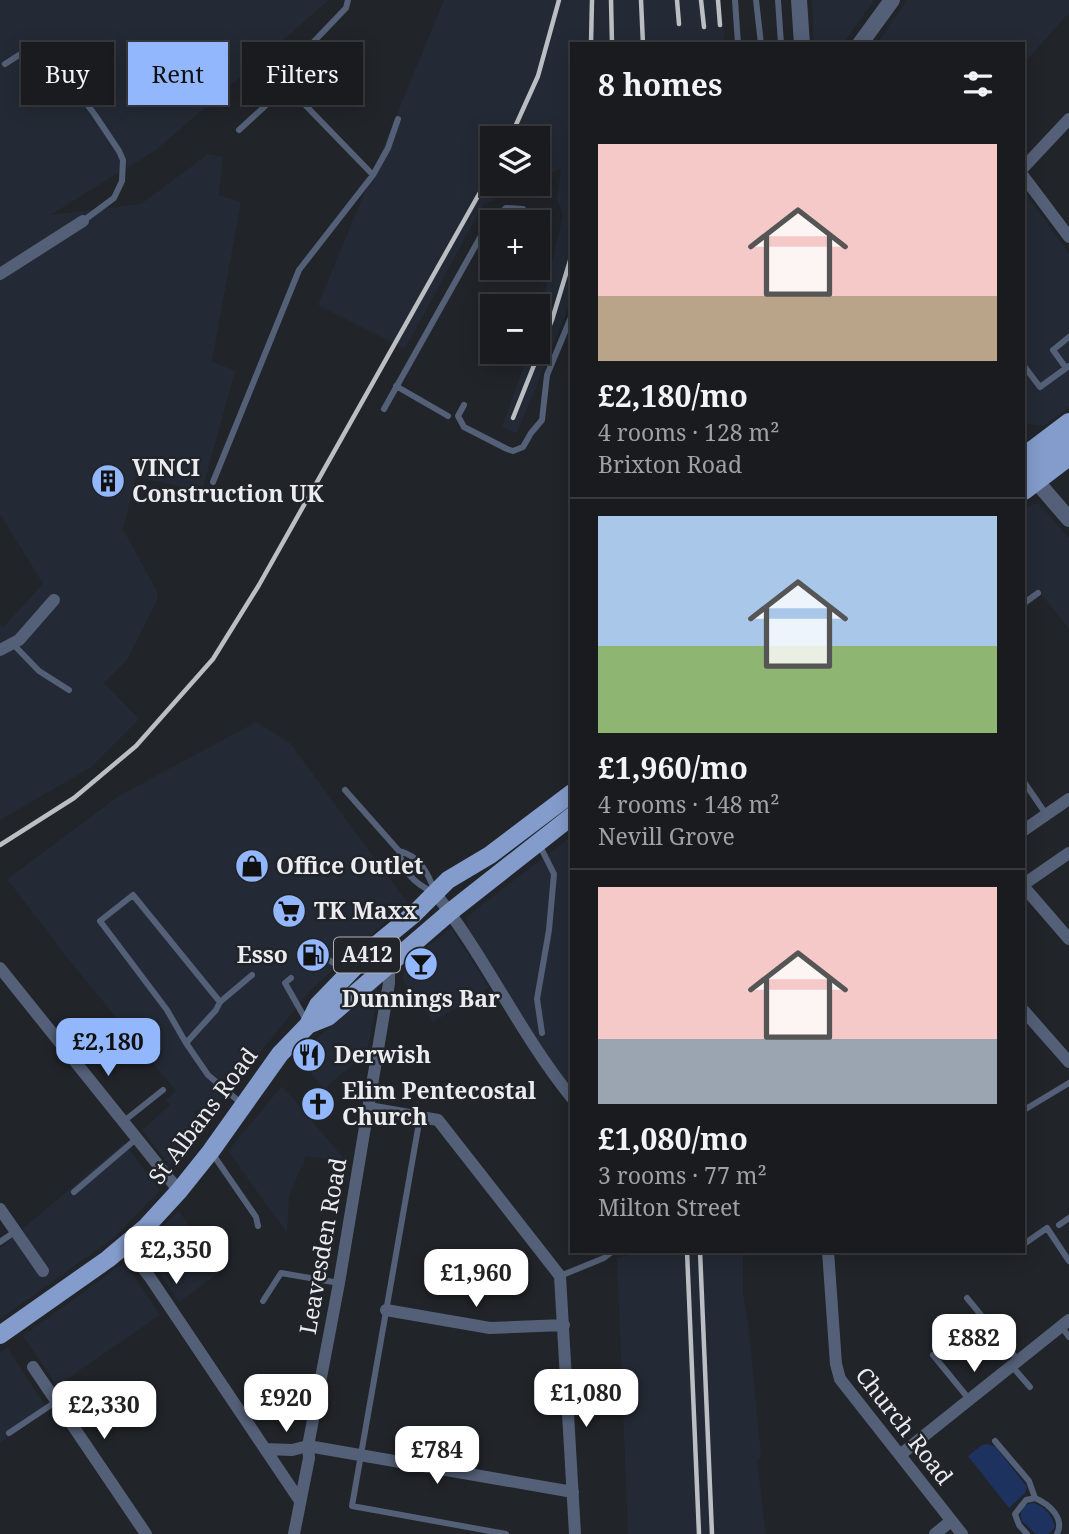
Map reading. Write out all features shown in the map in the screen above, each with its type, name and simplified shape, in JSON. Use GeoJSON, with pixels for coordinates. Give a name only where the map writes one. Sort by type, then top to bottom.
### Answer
{"type":"FeatureCollection","features":[{"type":"Feature","properties":{"kind":"main road"},"geometry":{"type":"LineString","coordinates":[[1026,470],[1069,422]]}},
{"type":"Feature","properties":{"kind":"main road"},"geometry":{"type":"LineString","coordinates":[[1026,470],[1069,442]]}},
{"type":"Feature","properties":{"kind":"main road"},"geometry":{"type":"LineString","coordinates":[[1026,470],[1069,457]]}},
{"type":"Feature","properties":{"kind":"main road","name":"St Albans Road"},"geometry":{"type":"LineString","coordinates":[[0,1335],[125,1245],[179,1191],[280,1054],[308,1025],[318,1005],[354,967],[448,880],[490,855],[570,795]]}},
{"type":"Feature","properties":{"kind":"main road","name":"St Albans Road"},"geometry":{"type":"LineString","coordinates":[[308,1025],[328,1017],[450,912],[570,818]]}},
{"type":"Feature","properties":{"kind":"main road"},"geometry":{"type":"LineString","coordinates":[[354,967],[373,960],[385,966]]}},
{"type":"Feature","properties":{"kind":"street"},"geometry":{"type":"LineString","coordinates":[[799,0],[802,42]]}},
{"type":"Feature","properties":{"kind":"street"},"geometry":{"type":"LineString","coordinates":[[861,42],[892,0]]}},
{"type":"Feature","properties":{"kind":"street"},"geometry":{"type":"LineString","coordinates":[[1025,166],[1069,119]]}},
{"type":"Feature","properties":{"kind":"street"},"geometry":{"type":"LineString","coordinates":[[1025,178],[1069,237]]}},
{"type":"Feature","properties":{"kind":"street"},"geometry":{"type":"LineString","coordinates":[[0,274],[83,221]]}},
{"type":"Feature","properties":{"kind":"street"},"geometry":{"type":"LineString","coordinates":[[1026,470],[1069,519]]}},
{"type":"Feature","properties":{"kind":"street"},"geometry":{"type":"LineString","coordinates":[[0,650],[19,640],[54,600]]}},
{"type":"Feature","properties":{"kind":"street"},"geometry":{"type":"LineString","coordinates":[[1025,827],[1069,799]]}},
{"type":"Feature","properties":{"kind":"street"},"geometry":{"type":"LineString","coordinates":[[1025,884],[1069,853]]}},
{"type":"Feature","properties":{"kind":"street"},"geometry":{"type":"LineString","coordinates":[[1025,886],[1069,939]]}},
{"type":"Feature","properties":{"kind":"street"},"geometry":{"type":"LineString","coordinates":[[435,892],[478,952],[541,1058],[570,1095]]}},
{"type":"Feature","properties":{"kind":"street","name":"Leavesden Road"},"geometry":{"type":"LineString","coordinates":[[294,1534],[369,1108],[389,983],[389,972],[385,966]]}},
{"type":"Feature","properties":{"kind":"street"},"geometry":{"type":"LineString","coordinates":[[0,968],[179,1191]]}},
{"type":"Feature","properties":{"kind":"street"},"geometry":{"type":"LineString","coordinates":[[1025,1012],[1069,1062]]}},
{"type":"Feature","properties":{"kind":"street"},"geometry":{"type":"LineString","coordinates":[[369,1108],[420,1115],[442,1124],[560,1276],[575,1534]]}},
{"type":"Feature","properties":{"kind":"street"},"geometry":{"type":"LineString","coordinates":[[0,1209],[43,1271]]}},
{"type":"Feature","properties":{"kind":"street"},"geometry":{"type":"LineString","coordinates":[[125,1245],[149,1276],[300,1501]]}},
{"type":"Feature","properties":{"kind":"street","name":"Church Road"},"geometry":{"type":"LineString","coordinates":[[828,1253],[838,1374],[843,1385],[962,1534]]}},
{"type":"Feature","properties":{"kind":"street"},"geometry":{"type":"LineString","coordinates":[[386,1310],[490,1328],[564,1325]]}},
{"type":"Feature","properties":{"kind":"street"},"geometry":{"type":"LineString","coordinates":[[900,1455],[1065,1323]]}},
{"type":"Feature","properties":{"kind":"street"},"geometry":{"type":"LineString","coordinates":[[33,1367],[146,1534]]}},
{"type":"Feature","properties":{"kind":"street"},"geometry":{"type":"LineString","coordinates":[[265,1448],[292,1450],[308,1446],[573,1492]]}},
{"type":"Feature","properties":{"kind":"street"},"geometry":{"type":"LineString","coordinates":[[935,1534],[951,1521]]}},
{"type":"Feature","properties":{"kind":"lane"},"geometry":{"type":"LineString","coordinates":[[313,42],[346,8],[348,0]]}},
{"type":"Feature","properties":{"kind":"lane"},"geometry":{"type":"LineString","coordinates":[[735,0],[738,42]]}},
{"type":"Feature","properties":{"kind":"lane"},"geometry":{"type":"LineString","coordinates":[[756,0],[761,42]]}},
{"type":"Feature","properties":{"kind":"lane"},"geometry":{"type":"LineString","coordinates":[[778,0],[780,42]]}},
{"type":"Feature","properties":{"kind":"lane"},"geometry":{"type":"LineString","coordinates":[[5,64],[33,46],[45,47],[69,77],[119,151],[124,171],[119,191],[108,204],[83,221]]}},
{"type":"Feature","properties":{"kind":"lane"},"geometry":{"type":"LineString","coordinates":[[239,130],[266,105]]}},
{"type":"Feature","properties":{"kind":"lane"},"geometry":{"type":"LineString","coordinates":[[305,105],[373,175]]}},
{"type":"Feature","properties":{"kind":"lane"},"geometry":{"type":"LineString","coordinates":[[213,482],[299,270],[373,175],[388,148],[398,119]]}},
{"type":"Feature","properties":{"kind":"lane"},"geometry":{"type":"LineString","coordinates":[[384,409],[486,228],[506,208],[523,209]]}},
{"type":"Feature","properties":{"kind":"lane"},"geometry":{"type":"LineString","coordinates":[[464,405],[458,416],[464,427],[507,449],[513,451],[523,447],[542,420],[547,375],[570,320]]}},
{"type":"Feature","properties":{"kind":"lane"},"geometry":{"type":"LineString","coordinates":[[1025,367],[1040,387],[1068,367],[1053,350],[1069,337]]}},
{"type":"Feature","properties":{"kind":"lane"},"geometry":{"type":"LineString","coordinates":[[396,386],[448,416]]}},
{"type":"Feature","properties":{"kind":"lane"},"geometry":{"type":"LineString","coordinates":[[1025,602],[1038,593]]}},
{"type":"Feature","properties":{"kind":"lane"},"geometry":{"type":"LineString","coordinates":[[12,643],[39,671],[69,690]]}},
{"type":"Feature","properties":{"kind":"lane"},"geometry":{"type":"LineString","coordinates":[[1025,783],[1046,814]]}},
{"type":"Feature","properties":{"kind":"lane"},"geometry":{"type":"LineString","coordinates":[[345,790],[399,851],[401,864],[418,885],[435,892]]}},
{"type":"Feature","properties":{"kind":"lane"},"geometry":{"type":"LineString","coordinates":[[526,828],[554,874],[549,930],[537,999],[542,1033]]}},
{"type":"Feature","properties":{"kind":"lane"},"geometry":{"type":"LineString","coordinates":[[399,851],[411,854],[417,860],[429,874],[435,892]]}},
{"type":"Feature","properties":{"kind":"lane"},"geometry":{"type":"LineString","coordinates":[[220,1002],[133,895],[100,921],[167,1010],[208,1075],[242,1104]]}},
{"type":"Feature","properties":{"kind":"lane"},"geometry":{"type":"LineString","coordinates":[[326,958],[354,967]]}},
{"type":"Feature","properties":{"kind":"lane"},"geometry":{"type":"LineString","coordinates":[[186,1043],[220,1002],[252,975]]}},
{"type":"Feature","properties":{"kind":"lane"},"geometry":{"type":"LineString","coordinates":[[291,978],[285,983],[308,1025]]}},
{"type":"Feature","properties":{"kind":"lane"},"geometry":{"type":"LineString","coordinates":[[1025,1109],[1069,1083]]}},
{"type":"Feature","properties":{"kind":"lane"},"geometry":{"type":"LineString","coordinates":[[122,1122],[163,1090]]}},
{"type":"Feature","properties":{"kind":"lane"},"geometry":{"type":"LineString","coordinates":[[420,1115],[352,1506],[506,1534]]}},
{"type":"Feature","properties":{"kind":"lane"},"geometry":{"type":"LineString","coordinates":[[74,1192],[136,1139]]}},
{"type":"Feature","properties":{"kind":"lane"},"geometry":{"type":"LineString","coordinates":[[211,1151],[256,1217],[258,1226]]}},
{"type":"Feature","properties":{"kind":"lane"},"geometry":{"type":"LineString","coordinates":[[1059,1225],[1069,1218]]}},
{"type":"Feature","properties":{"kind":"lane"},"geometry":{"type":"LineString","coordinates":[[1025,1243],[1047,1228],[1069,1261]]}},
{"type":"Feature","properties":{"kind":"lane"},"geometry":{"type":"LineString","coordinates":[[0,1241],[16,1231]]}},
{"type":"Feature","properties":{"kind":"lane"},"geometry":{"type":"LineString","coordinates":[[560,1276],[610,1253]]}},
{"type":"Feature","properties":{"kind":"lane"},"geometry":{"type":"LineString","coordinates":[[264,1301],[281,1273],[339,1283]]}},
{"type":"Feature","properties":{"kind":"lane"},"geometry":{"type":"LineString","coordinates":[[967,1298],[1030,1387]]}},
{"type":"Feature","properties":{"kind":"lane"},"geometry":{"type":"LineString","coordinates":[[1065,1323],[1069,1337]]}},
{"type":"Feature","properties":{"kind":"lane"},"geometry":{"type":"LineString","coordinates":[[933,1355],[970,1399]]}},
{"type":"Feature","properties":{"kind":"lane"},"geometry":{"type":"LineString","coordinates":[[9,1433],[57,1401]]}},
{"type":"Feature","properties":{"kind":"lane"},"geometry":{"type":"LineString","coordinates":[[995,1441],[1029,1481],[1035,1498],[1052,1509],[1059,1519],[1058,1532],[1067,1533]]}},
{"type":"Feature","properties":{"kind":"lane"},"geometry":{"type":"LineString","coordinates":[[1025,1533],[1015,1514],[1026,1500],[1035,1498]]}},
{"type":"Feature","properties":{"kind":"shaded area"},"geometry":{"type":"Polygon","coordinates":[[[0,0],[329,0],[281,42],[242,42],[242,75],[228,88],[228,42],[128,42],[128,105],[208,105],[156,150],[50,215],[141,204],[208,154],[223,157],[219,195],[241,202],[212,361],[235,371],[202,491],[136,477],[123,529],[157,591],[157,601],[127,660],[104,683],[139,719],[90,768],[0,820],[0,623],[3,627],[43,584],[0,514],[0,0]]]}},
{"type":"Feature","properties":{"kind":"shaded area"},"geometry":{"type":"Polygon","coordinates":[[[444,0],[721,0],[725,42],[570,42],[570,304],[550,353],[550,294],[544,294],[550,280],[563,215],[557,199],[561,168],[550,174],[550,126],[480,126],[480,196],[503,196],[483,205],[405,349],[318,305],[444,0]]]}},
{"type":"Feature","properties":{"kind":"shaded area"},"geometry":{"type":"Polygon","coordinates":[[[812,0],[874,0],[844,42],[814,42],[812,0]]]}},
{"type":"Feature","properties":{"kind":"shaded area"},"geometry":{"type":"Polygon","coordinates":[[[907,0],[1069,0],[1069,13],[1025,62],[1025,42],[878,42],[907,0]]]}},
{"type":"Feature","properties":{"kind":"shaded area"},"geometry":{"type":"Polygon","coordinates":[[[1025,192],[1069,254],[1069,407],[1044,426],[1025,423],[1025,192]]]}},
{"type":"Feature","properties":{"kind":"shaded area"},"geometry":{"type":"Polygon","coordinates":[[[525,364],[545,364],[517,433],[502,427],[525,364]]]}},
{"type":"Feature","properties":{"kind":"shaded area"},"geometry":{"type":"Polygon","coordinates":[[[1032,504],[1039,504],[1069,538],[1069,629],[1042,595],[1025,608],[1025,509],[1032,504]]]}},
{"type":"Feature","properties":{"kind":"shaded area"},"geometry":{"type":"Polygon","coordinates":[[[256,722],[290,743],[407,902],[310,991],[217,1105],[193,1111],[205,1126],[170,1166],[142,1130],[170,1105],[166,1100],[176,1091],[7,879],[119,796],[256,722]]]}},
{"type":"Feature","properties":{"kind":"shaded area"},"geometry":{"type":"Polygon","coordinates":[[[570,838],[570,1088],[551,1066],[468,930],[467,916],[570,838]]]}},
{"type":"Feature","properties":{"kind":"shaded area"},"geometry":{"type":"Polygon","coordinates":[[[451,928],[489,988],[433,1022],[403,981],[404,964],[451,928]]]}},
{"type":"Feature","properties":{"kind":"shaded area"},"geometry":{"type":"Polygon","coordinates":[[[376,984],[378,993],[366,1060],[363,1056],[324,1089],[297,1057],[376,984]]]}},
{"type":"Feature","properties":{"kind":"shaded area"},"geometry":{"type":"Polygon","coordinates":[[[282,1086],[347,1162],[306,1156],[289,1196],[287,1233],[228,1151],[282,1086]]]}},
{"type":"Feature","properties":{"kind":"shaded area"},"geometry":{"type":"Polygon","coordinates":[[[124,1143],[160,1190],[115,1237],[0,1319],[0,1248],[124,1143]]]}},
{"type":"Feature","properties":{"kind":"shaded area"},"geometry":{"type":"Polygon","coordinates":[[[179,1211],[220,1272],[179,1302],[141,1246],[179,1211]]]}},
{"type":"Feature","properties":{"kind":"shaded area"},"geometry":{"type":"Polygon","coordinates":[[[636,1253],[743,1253],[743,1292],[761,1456],[757,1461],[766,1534],[628,1534],[617,1258],[636,1253]]]}},
{"type":"Feature","properties":{"kind":"shaded area"},"geometry":{"type":"Polygon","coordinates":[[[125,1262],[160,1315],[57,1386],[23,1336],[125,1262]]]}},
{"type":"Feature","properties":{"kind":"shaded area"},"geometry":{"type":"Polygon","coordinates":[[[7,1347],[48,1410],[0,1443],[0,1352],[7,1347]]]}},
{"type":"Feature","properties":{"kind":"shaded area"},"geometry":{"type":"Polygon","coordinates":[[[987,1444],[996,1447],[1027,1487],[1025,1493],[1009,1508],[968,1456],[987,1444]]]}},
{"type":"Feature","properties":{"kind":"shaded area"},"geometry":{"type":"Polygon","coordinates":[[[1034,1503],[1045,1509],[1052,1519],[1055,1527],[1049,1534],[1036,1534],[1022,1521],[1023,1508],[1034,1503]]]}},
{"type":"Feature","properties":{"kind":"railway"},"geometry":{"type":"LineString","coordinates":[[515,126],[538,76],[559,0]]}},
{"type":"Feature","properties":{"kind":"railway"},"geometry":{"type":"LineString","coordinates":[[591,42],[592,0]]}},
{"type":"Feature","properties":{"kind":"railway"},"geometry":{"type":"LineString","coordinates":[[611,0],[612,42]]}},
{"type":"Feature","properties":{"kind":"railway"},"geometry":{"type":"LineString","coordinates":[[641,0],[643,42]]}},
{"type":"Feature","properties":{"kind":"railway"},"geometry":{"type":"LineString","coordinates":[[677,0],[679,24]]}},
{"type":"Feature","properties":{"kind":"railway"},"geometry":{"type":"LineString","coordinates":[[701,0],[704,27]]}},
{"type":"Feature","properties":{"kind":"railway"},"geometry":{"type":"LineString","coordinates":[[718,0],[720,25]]}},
{"type":"Feature","properties":{"kind":"railway"},"geometry":{"type":"LineString","coordinates":[[0,845],[74,798],[136,746],[213,659],[259,585],[480,192]]}},
{"type":"Feature","properties":{"kind":"railway"},"geometry":{"type":"LineString","coordinates":[[513,418],[552,320],[570,261]]}},
{"type":"Feature","properties":{"kind":"railway"},"geometry":{"type":"LineString","coordinates":[[687,1253],[699,1534]]}},
{"type":"Feature","properties":{"kind":"railway"},"geometry":{"type":"LineString","coordinates":[[700,1253],[712,1534]]}},
{"type":"Feature","properties":{"kind":"place","name":"VINCI Construction UK"},"geometry":{"type":"Point","coordinates":[108,481]}},
{"type":"Feature","properties":{"kind":"place","name":"Office Outlet"},"geometry":{"type":"Point","coordinates":[252,866]}},
{"type":"Feature","properties":{"kind":"place","name":"TK Maxx"},"geometry":{"type":"Point","coordinates":[289,911]}},
{"type":"Feature","properties":{"kind":"place","name":"Esso"},"geometry":{"type":"Point","coordinates":[313,955]}},
{"type":"Feature","properties":{"kind":"place","name":"Dunnings Bar"},"geometry":{"type":"Point","coordinates":[421,964]}},
{"type":"Feature","properties":{"kind":"place","name":"Derwish"},"geometry":{"type":"Point","coordinates":[309,1055]}},
{"type":"Feature","properties":{"kind":"place","name":"Elim Pentecostal Church"},"geometry":{"type":"Point","coordinates":[318,1104]}}]}
